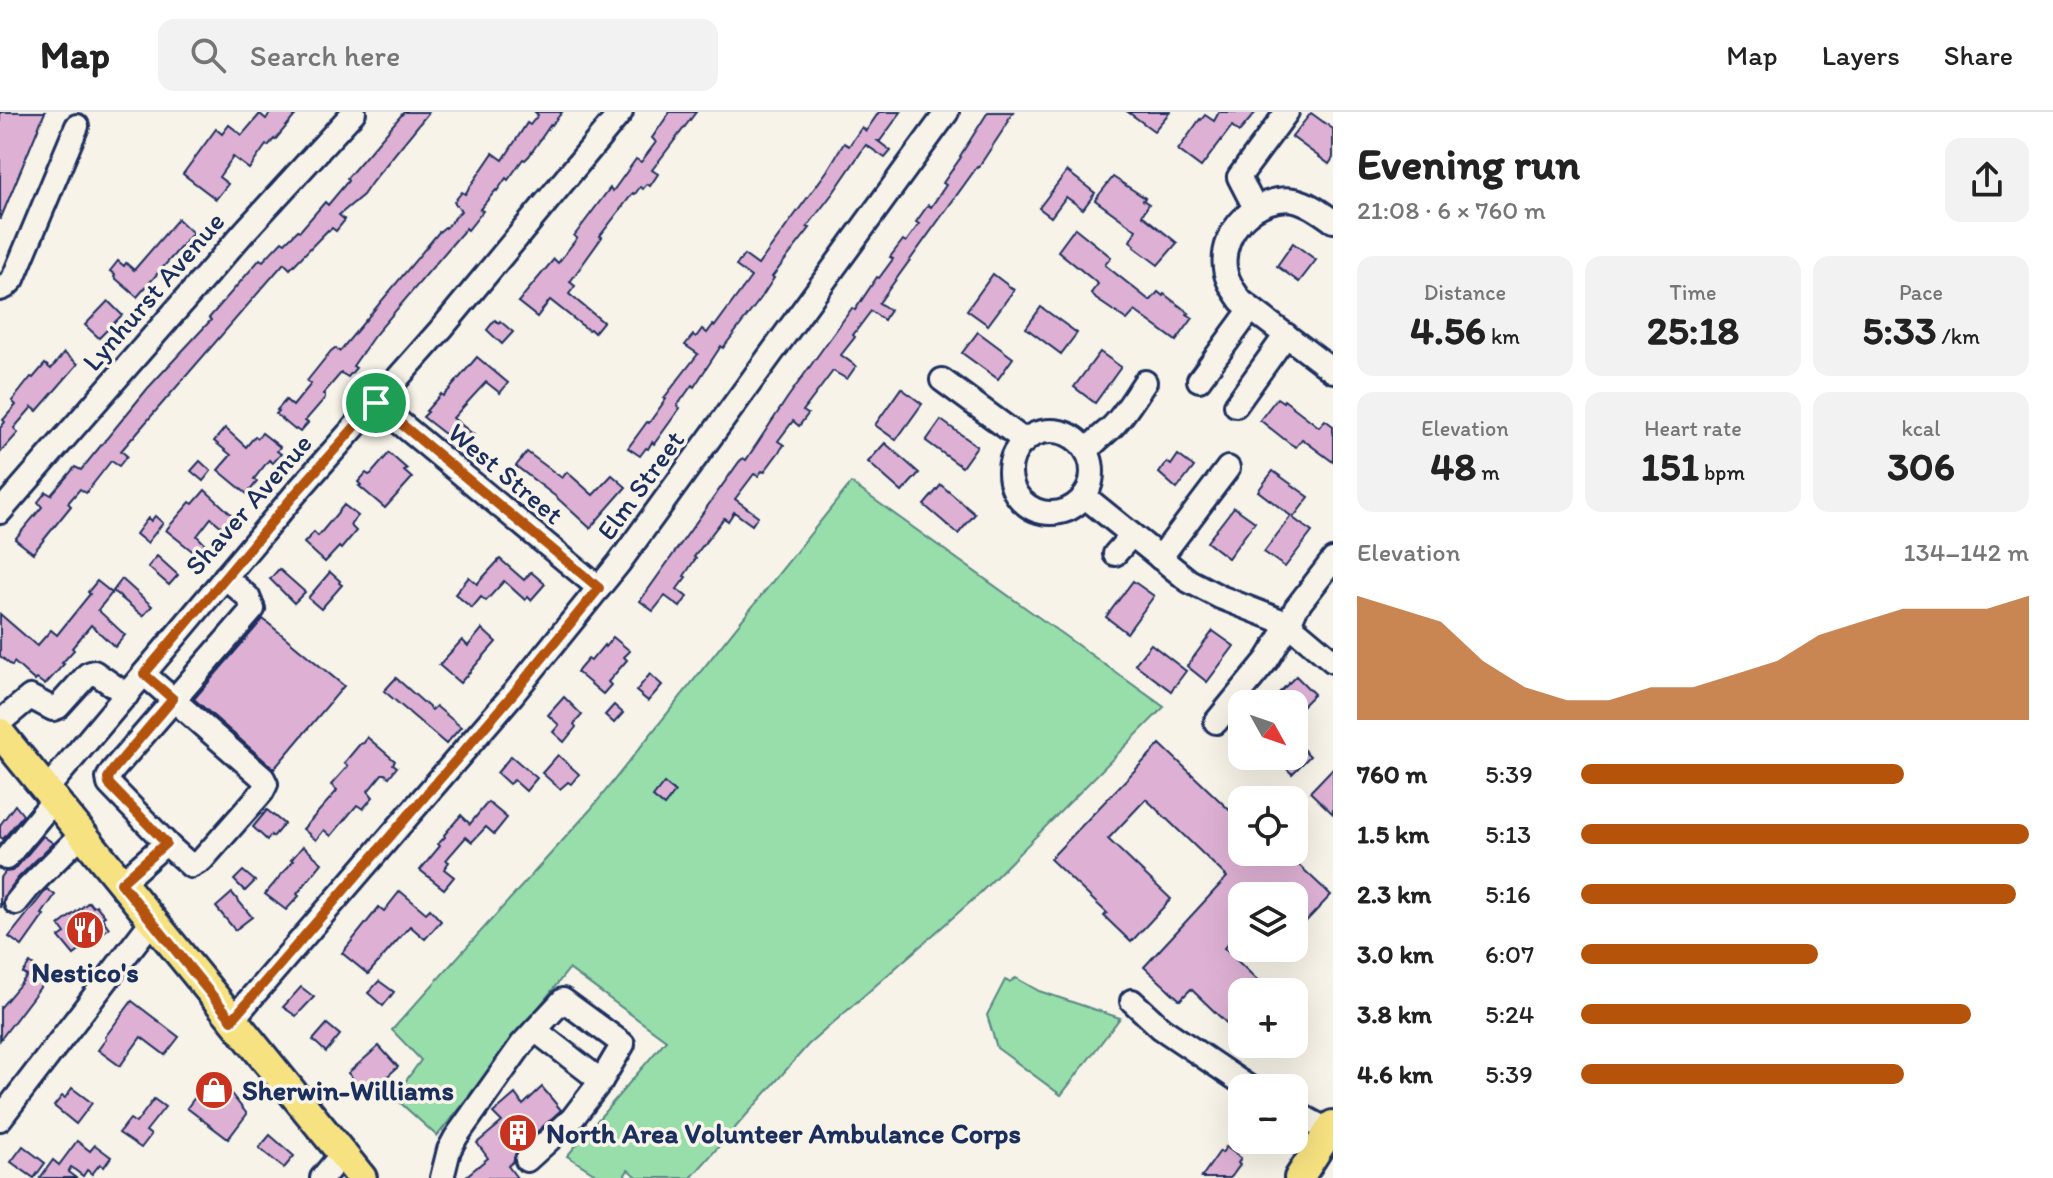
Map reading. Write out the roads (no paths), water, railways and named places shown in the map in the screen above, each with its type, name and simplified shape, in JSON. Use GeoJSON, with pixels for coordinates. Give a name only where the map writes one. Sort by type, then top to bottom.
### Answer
{"type":"FeatureCollection","features":[{"type":"Feature","properties":{"kind":"main road"},"geometry":{"type":"LineString","coordinates":[[0,733],[362,1178]]}},
{"type":"Feature","properties":{"kind":"main road"},"geometry":{"type":"LineString","coordinates":[[1299,1178],[1331,1128]]}},
{"type":"Feature","properties":{"kind":"street","name":"Lynhurst Avenue"},"geometry":{"type":"LineString","coordinates":[[0,512],[245,231],[354,112]]}},
{"type":"Feature","properties":{"kind":"street","name":"Shaver Avenue"},"geometry":{"type":"LineString","coordinates":[[6,858],[50,795],[144,674],[442,328],[621,112]]}},
{"type":"Feature","properties":{"kind":"street","name":"Elm Street"},"geometry":{"type":"LineString","coordinates":[[232,1020],[513,694],[619,563],[947,112]]}},
{"type":"Feature","properties":{"kind":"street"},"geometry":{"type":"LineString","coordinates":[[1255,208],[1239,177],[1287,112]]}},
{"type":"Feature","properties":{"kind":"street"},"geometry":{"type":"LineString","coordinates":[[0,289],[13,279],[77,126]]}},
{"type":"Feature","properties":{"kind":"street"},"geometry":{"type":"LineString","coordinates":[[1333,221],[1296,200],[1276,200],[1255,208],[1234,230],[1226,247],[1225,267],[1230,286],[1241,301],[1333,371]]}},
{"type":"Feature","properties":{"kind":"street"},"geometry":{"type":"LineString","coordinates":[[1199,380],[1251,309]]}},
{"type":"Feature","properties":{"kind":"street"},"geometry":{"type":"LineString","coordinates":[[1236,405],[1286,335]]}},
{"type":"Feature","properties":{"kind":"street"},"geometry":{"type":"LineString","coordinates":[[942,380],[1025,441]]}},
{"type":"Feature","properties":{"kind":"street"},"geometry":{"type":"LineString","coordinates":[[1087,451],[1122,415],[1145,382]]}},
{"type":"Feature","properties":{"kind":"street","name":"West Street"},"geometry":{"type":"LineString","coordinates":[[376,403],[599,588]]}},
{"type":"Feature","properties":{"kind":"street"},"geometry":{"type":"LineString","coordinates":[[1045,431],[1061,432],[1076,439],[1087,451],[1092,466],[1091,482],[1084,496],[1073,507],[1057,513],[1041,512],[1027,505],[1016,494],[1010,479],[1011,462],[1018,448],[1030,437],[1045,431]]}},
{"type":"Feature","properties":{"kind":"street"},"geometry":{"type":"LineString","coordinates":[[1160,558],[1228,468]]}},
{"type":"Feature","properties":{"kind":"street"},"geometry":{"type":"LineString","coordinates":[[1084,496],[1189,581],[1220,597],[1289,624],[1333,661]]}},
{"type":"Feature","properties":{"kind":"street"},"geometry":{"type":"LineString","coordinates":[[1115,554],[1132,535]]}},
{"type":"Feature","properties":{"kind":"street"},"geometry":{"type":"LineString","coordinates":[[1216,722],[1267,660],[1296,608],[1333,560]]}},
{"type":"Feature","properties":{"kind":"street"},"geometry":{"type":"LineString","coordinates":[[144,674],[173,699],[263,778],[266,784],[197,864],[191,866],[109,784],[108,778],[173,699],[253,609],[248,597],[225,577]]}},
{"type":"Feature","properties":{"kind":"street"},"geometry":{"type":"LineString","coordinates":[[0,722],[30,697],[53,709],[58,707],[88,674],[94,672],[127,695]]}},
{"type":"Feature","properties":{"kind":"street"},"geometry":{"type":"LineString","coordinates":[[16,903],[82,834]]}},
{"type":"Feature","properties":{"kind":"street"},"geometry":{"type":"LineString","coordinates":[[121,883],[166,843]]}},
{"type":"Feature","properties":{"kind":"street"},"geometry":{"type":"LineString","coordinates":[[0,1119],[152,921]]}},
{"type":"Feature","properties":{"kind":"street"},"geometry":{"type":"LineString","coordinates":[[442,1178],[449,1150],[456,1137],[522,1044],[563,1000],[623,1044],[601,1081],[572,1119],[527,1160]]}},
{"type":"Feature","properties":{"kind":"street"},"geometry":{"type":"LineString","coordinates":[[1132,1001],[1161,1028],[1229,1074]]}},
{"type":"Feature","properties":{"kind":"street"},"geometry":{"type":"LineString","coordinates":[[535,1030],[601,1081]]}},
{"type":"Feature","properties":{"kind":"street"},"geometry":{"type":"LineString","coordinates":[[1308,1118],[1331,1128]]}},
{"type":"Feature","properties":{"kind":"street"},"geometry":{"type":"LineString","coordinates":[[322,1178],[342,1154]]}},
{"type":"Feature","properties":{"kind":"place","name":"Nestico's"},"geometry":{"type":"Point","coordinates":[85,930]}},
{"type":"Feature","properties":{"kind":"place","name":"Sherwin-Williams"},"geometry":{"type":"Point","coordinates":[214,1090]}},
{"type":"Feature","properties":{"kind":"place","name":"North Area Volunteer Ambulance Corps"},"geometry":{"type":"Point","coordinates":[518,1133]}}]}
